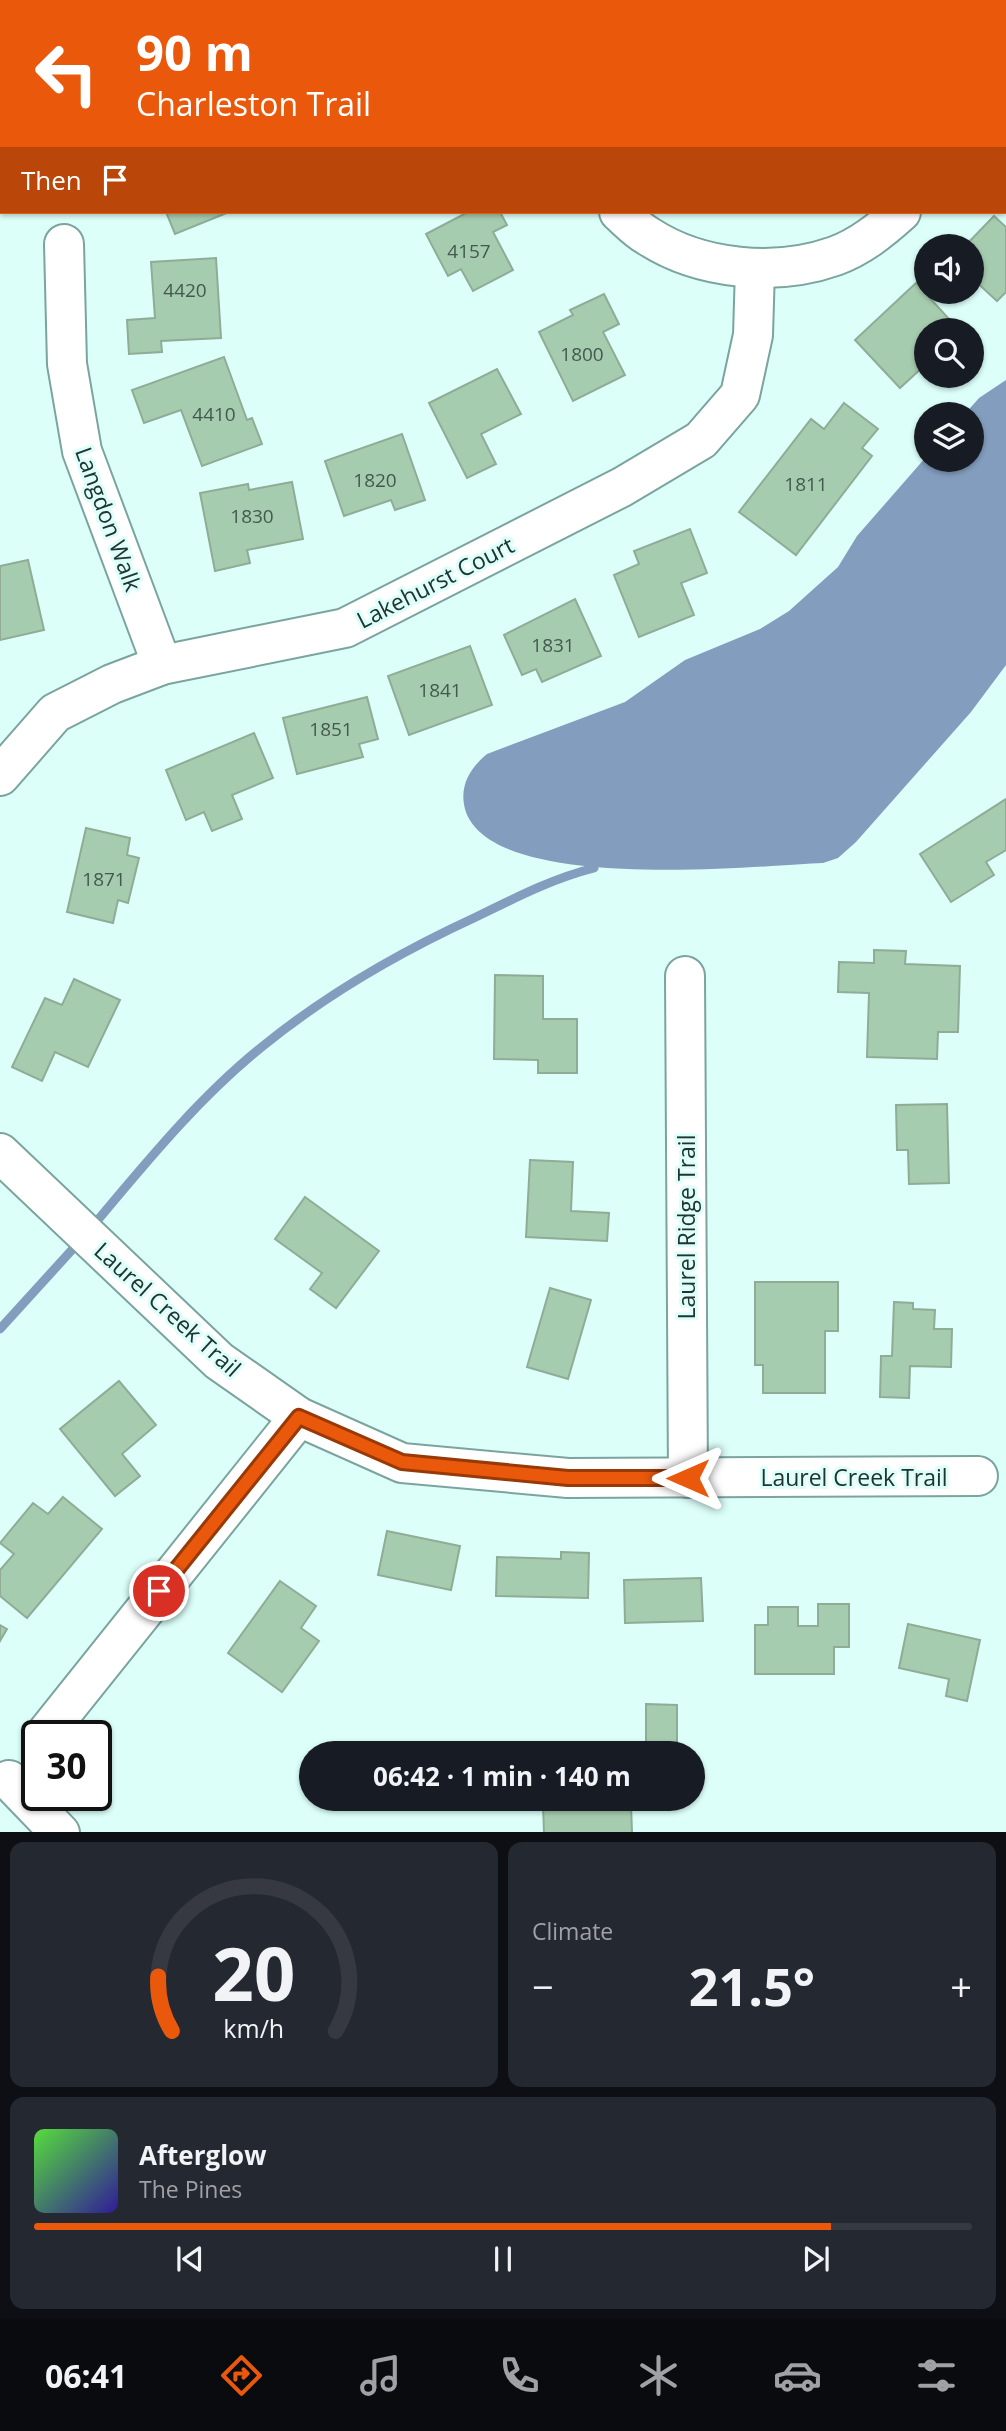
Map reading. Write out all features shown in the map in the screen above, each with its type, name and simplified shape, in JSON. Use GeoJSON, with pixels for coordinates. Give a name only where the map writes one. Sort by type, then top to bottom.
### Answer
{"type":"FeatureCollection","features":[{"type":"Feature","properties":{"kind":"street"},"geometry":{"type":"LineString","coordinates":[[621,214],[648,236],[708,263],[755,269],[836,256],[874,236],[899,214]]}},
{"type":"Feature","properties":{"kind":"street","name":"Langdon Walk"},"geometry":{"type":"LineString","coordinates":[[64,244],[67,364],[82,451],[162,665]]}},
{"type":"Feature","properties":{"kind":"street","name":"Lakehurst Court"},"geometry":{"type":"LineString","coordinates":[[0,776],[55,713],[111,684],[162,665],[345,628],[622,487],[701,440],[740,396],[753,335],[755,269]]}},
{"type":"Feature","properties":{"kind":"street","name":"Laurel Ridge Trail"},"geometry":{"type":"LineString","coordinates":[[685,976],[688,1478]]}},
{"type":"Feature","properties":{"kind":"street","name":"Laurel Creek Trail"},"geometry":{"type":"LineString","coordinates":[[0,1153],[219,1361],[299,1417],[402,1462],[568,1478],[978,1476]]}},
{"type":"Feature","properties":{"kind":"street"},"geometry":{"type":"LineString","coordinates":[[57,1720],[299,1417]]}},
{"type":"Feature","properties":{"kind":"street"},"geometry":{"type":"LineString","coordinates":[[21,1764],[4,1785],[60,1832]]}},
{"type":"Feature","properties":{"kind":"water"},"geometry":{"type":"Polygon","coordinates":[[[1006,380],[1006,665],[971,712],[856,842],[838,858],[823,863],[740,868],[626,869],[570,864],[521,854],[484,836],[465,809],[464,793],[471,771],[487,754],[625,702],[685,660],[760,629],[789,611],[838,567],[857,536],[914,471],[984,472],[984,402],[975,402],[1006,380]]]}},
{"type":"Feature","properties":{"kind":"building"},"geometry":{"type":"Polygon","coordinates":[[[167,214],[224,214],[175,234],[167,214]]]}},
{"type":"Feature","properties":{"kind":"building"},"geometry":{"type":"Polygon","coordinates":[[[464,214],[501,214],[507,225],[493,232],[513,270],[473,291],[461,269],[448,276],[426,234],[464,214]]]}},
{"type":"Feature","properties":{"kind":"building"},"geometry":{"type":"Polygon","coordinates":[[[994,216],[1006,227],[1006,292],[997,301],[984,289],[984,234],[977,234],[994,216]]]}},
{"type":"Feature","properties":{"kind":"building"},"geometry":{"type":"Polygon","coordinates":[[[216,258],[221,338],[161,341],[162,352],[129,354],[127,320],[155,318],[151,262],[216,258]]]}},
{"type":"Feature","properties":{"kind":"building"},"geometry":{"type":"Polygon","coordinates":[[[914,285],[914,304],[935,304],[948,318],[914,318],[914,375],[900,388],[855,340],[914,285]]]}},
{"type":"Feature","properties":{"kind":"building"},"geometry":{"type":"Polygon","coordinates":[[[604,294],[619,324],[603,332],[625,375],[573,401],[539,332],[573,315],[570,310],[604,294]]]}},
{"type":"Feature","properties":{"kind":"building"},"geometry":{"type":"Polygon","coordinates":[[[224,357],[247,420],[252,418],[262,444],[202,466],[181,410],[144,423],[132,390],[224,357]]]}},
{"type":"Feature","properties":{"kind":"building"},"geometry":{"type":"Polygon","coordinates":[[[497,369],[521,414],[481,434],[496,464],[467,478],[429,403],[497,369]]]}},
{"type":"Feature","properties":{"kind":"building"},"geometry":{"type":"Polygon","coordinates":[[[844,403],[878,429],[862,448],[872,456],[796,555],[739,512],[811,419],[824,429],[844,403]]]}},
{"type":"Feature","properties":{"kind":"building"},"geometry":{"type":"Polygon","coordinates":[[[402,434],[425,500],[395,510],[391,500],[344,516],[325,461],[402,434]]]}},
{"type":"Feature","properties":{"kind":"building"},"geometry":{"type":"Polygon","coordinates":[[[292,482],[303,539],[247,550],[250,563],[215,571],[200,493],[248,484],[249,490],[292,482]]]}},
{"type":"Feature","properties":{"kind":"building"},"geometry":{"type":"Polygon","coordinates":[[[690,529],[707,573],[681,583],[694,615],[639,637],[614,575],[639,564],[634,551],[690,529]]]}},
{"type":"Feature","properties":{"kind":"building"},"geometry":{"type":"Polygon","coordinates":[[[28,560],[44,630],[0,640],[0,566],[28,560]]]}},
{"type":"Feature","properties":{"kind":"building"},"geometry":{"type":"Polygon","coordinates":[[[575,599],[601,656],[542,682],[536,669],[522,675],[504,635],[575,599]]]}},
{"type":"Feature","properties":{"kind":"building"},"geometry":{"type":"Polygon","coordinates":[[[470,646],[492,705],[409,735],[388,676],[470,646]]]}},
{"type":"Feature","properties":{"kind":"building"},"geometry":{"type":"Polygon","coordinates":[[[367,697],[378,739],[359,744],[363,757],[297,774],[283,718],[367,697]]]}},
{"type":"Feature","properties":{"kind":"building"},"geometry":{"type":"Polygon","coordinates":[[[254,733],[273,778],[232,795],[242,819],[212,831],[204,812],[186,820],[166,770],[254,733]]]}},
{"type":"Feature","properties":{"kind":"building"},"geometry":{"type":"Polygon","coordinates":[[[1006,799],[1006,850],[986,862],[994,875],[951,902],[920,854],[1006,799]]]}},
{"type":"Feature","properties":{"kind":"building"},"geometry":{"type":"Polygon","coordinates":[[[86,828],[130,838],[127,855],[139,858],[128,903],[118,900],[113,923],[67,912],[86,828]]]}},
{"type":"Feature","properties":{"kind":"building"},"geometry":{"type":"Polygon","coordinates":[[[874,950],[906,951],[905,964],[960,966],[958,1032],[938,1032],[937,1059],[867,1057],[869,993],[838,992],[839,962],[874,963],[874,950]]]}},
{"type":"Feature","properties":{"kind":"building"},"geometry":{"type":"Polygon","coordinates":[[[495,975],[543,976],[543,1019],[577,1019],[577,1073],[538,1073],[538,1060],[494,1059],[495,975]]]}},
{"type":"Feature","properties":{"kind":"building"},"geometry":{"type":"Polygon","coordinates":[[[74,979],[120,1000],[88,1067],[55,1052],[42,1081],[12,1067],[45,998],[62,1005],[74,979]]]}},
{"type":"Feature","properties":{"kind":"building"},"geometry":{"type":"Polygon","coordinates":[[[947,1104],[949,1183],[909,1184],[908,1150],[897,1150],[896,1105],[947,1104]]]}},
{"type":"Feature","properties":{"kind":"building"},"geometry":{"type":"Polygon","coordinates":[[[530,1160],[573,1162],[571,1211],[609,1213],[607,1241],[526,1237],[530,1160]]]}},
{"type":"Feature","properties":{"kind":"building"},"geometry":{"type":"Polygon","coordinates":[[[305,1197],[379,1251],[336,1308],[310,1289],[322,1273],[275,1239],[305,1197]]]}},
{"type":"Feature","properties":{"kind":"building"},"geometry":{"type":"Polygon","coordinates":[[[755,1282],[838,1282],[838,1331],[825,1331],[825,1393],[763,1393],[763,1365],[755,1365],[755,1282]]]}},
{"type":"Feature","properties":{"kind":"building"},"geometry":{"type":"Polygon","coordinates":[[[550,1288],[591,1300],[568,1379],[527,1367],[550,1288]]]}},
{"type":"Feature","properties":{"kind":"building"},"geometry":{"type":"Polygon","coordinates":[[[894,1302],[913,1303],[913,1309],[935,1310],[934,1329],[952,1329],[951,1367],[910,1366],[909,1398],[880,1397],[881,1356],[892,1356],[894,1302]]]}},
{"type":"Feature","properties":{"kind":"building"},"geometry":{"type":"Polygon","coordinates":[[[119,1381],[156,1425],[122,1454],[140,1476],[115,1496],[60,1429],[119,1381]]]}},
{"type":"Feature","properties":{"kind":"building"},"geometry":{"type":"Polygon","coordinates":[[[63,1497],[102,1529],[27,1618],[0,1596],[0,1570],[14,1554],[0,1543],[33,1503],[48,1514],[63,1497]]]}},
{"type":"Feature","properties":{"kind":"building"},"geometry":{"type":"Polygon","coordinates":[[[387,1531],[460,1546],[451,1590],[378,1575],[387,1531]]]}},
{"type":"Feature","properties":{"kind":"building"},"geometry":{"type":"Polygon","coordinates":[[[561,1552],[589,1553],[588,1598],[496,1596],[497,1557],[561,1559],[561,1552]]]}},
{"type":"Feature","properties":{"kind":"building"},"geometry":{"type":"Polygon","coordinates":[[[701,1578],[703,1621],[625,1623],[624,1580],[701,1578]]]}},
{"type":"Feature","properties":{"kind":"building"},"geometry":{"type":"Polygon","coordinates":[[[280,1581],[316,1606],[301,1628],[319,1641],[282,1692],[228,1653],[280,1581]]]}},
{"type":"Feature","properties":{"kind":"building"},"geometry":{"type":"Polygon","coordinates":[[[818,1604],[849,1604],[849,1647],[834,1647],[834,1674],[755,1674],[755,1625],[768,1625],[768,1607],[798,1607],[798,1626],[818,1626],[818,1604]]]}},
{"type":"Feature","properties":{"kind":"building"},"geometry":{"type":"Polygon","coordinates":[[[908,1624],[980,1640],[967,1701],[946,1696],[949,1679],[899,1668],[908,1624]]]}},
{"type":"Feature","properties":{"kind":"building"},"geometry":{"type":"Polygon","coordinates":[[[0,1625],[7,1629],[0,1641],[0,1625]]]}},
{"type":"Feature","properties":{"kind":"building"},"geometry":{"type":"Polygon","coordinates":[[[646,1704],[677,1705],[677,1741],[646,1741],[646,1704]]]}},
{"type":"Feature","properties":{"kind":"building"},"geometry":{"type":"Polygon","coordinates":[[[543,1811],[631,1811],[632,1832],[544,1832],[543,1811]]]}},
{"type":"Feature","properties":{"kind":"waterway"},"geometry":{"type":"LineString","coordinates":[[91,1228],[131,1180],[216,1088],[263,1046],[313,1008],[392,959],[448,930],[534,890],[594,868]]}},
{"type":"Feature","properties":{"kind":"waterway"},"geometry":{"type":"LineString","coordinates":[[0,1329],[80,1241]]}},
{"type":"Feature","properties":{"kind":"route"},"geometry":{"type":"LineString","coordinates":[[159,1591],[299,1417],[402,1462],[568,1478],[688,1478]]}}]}
